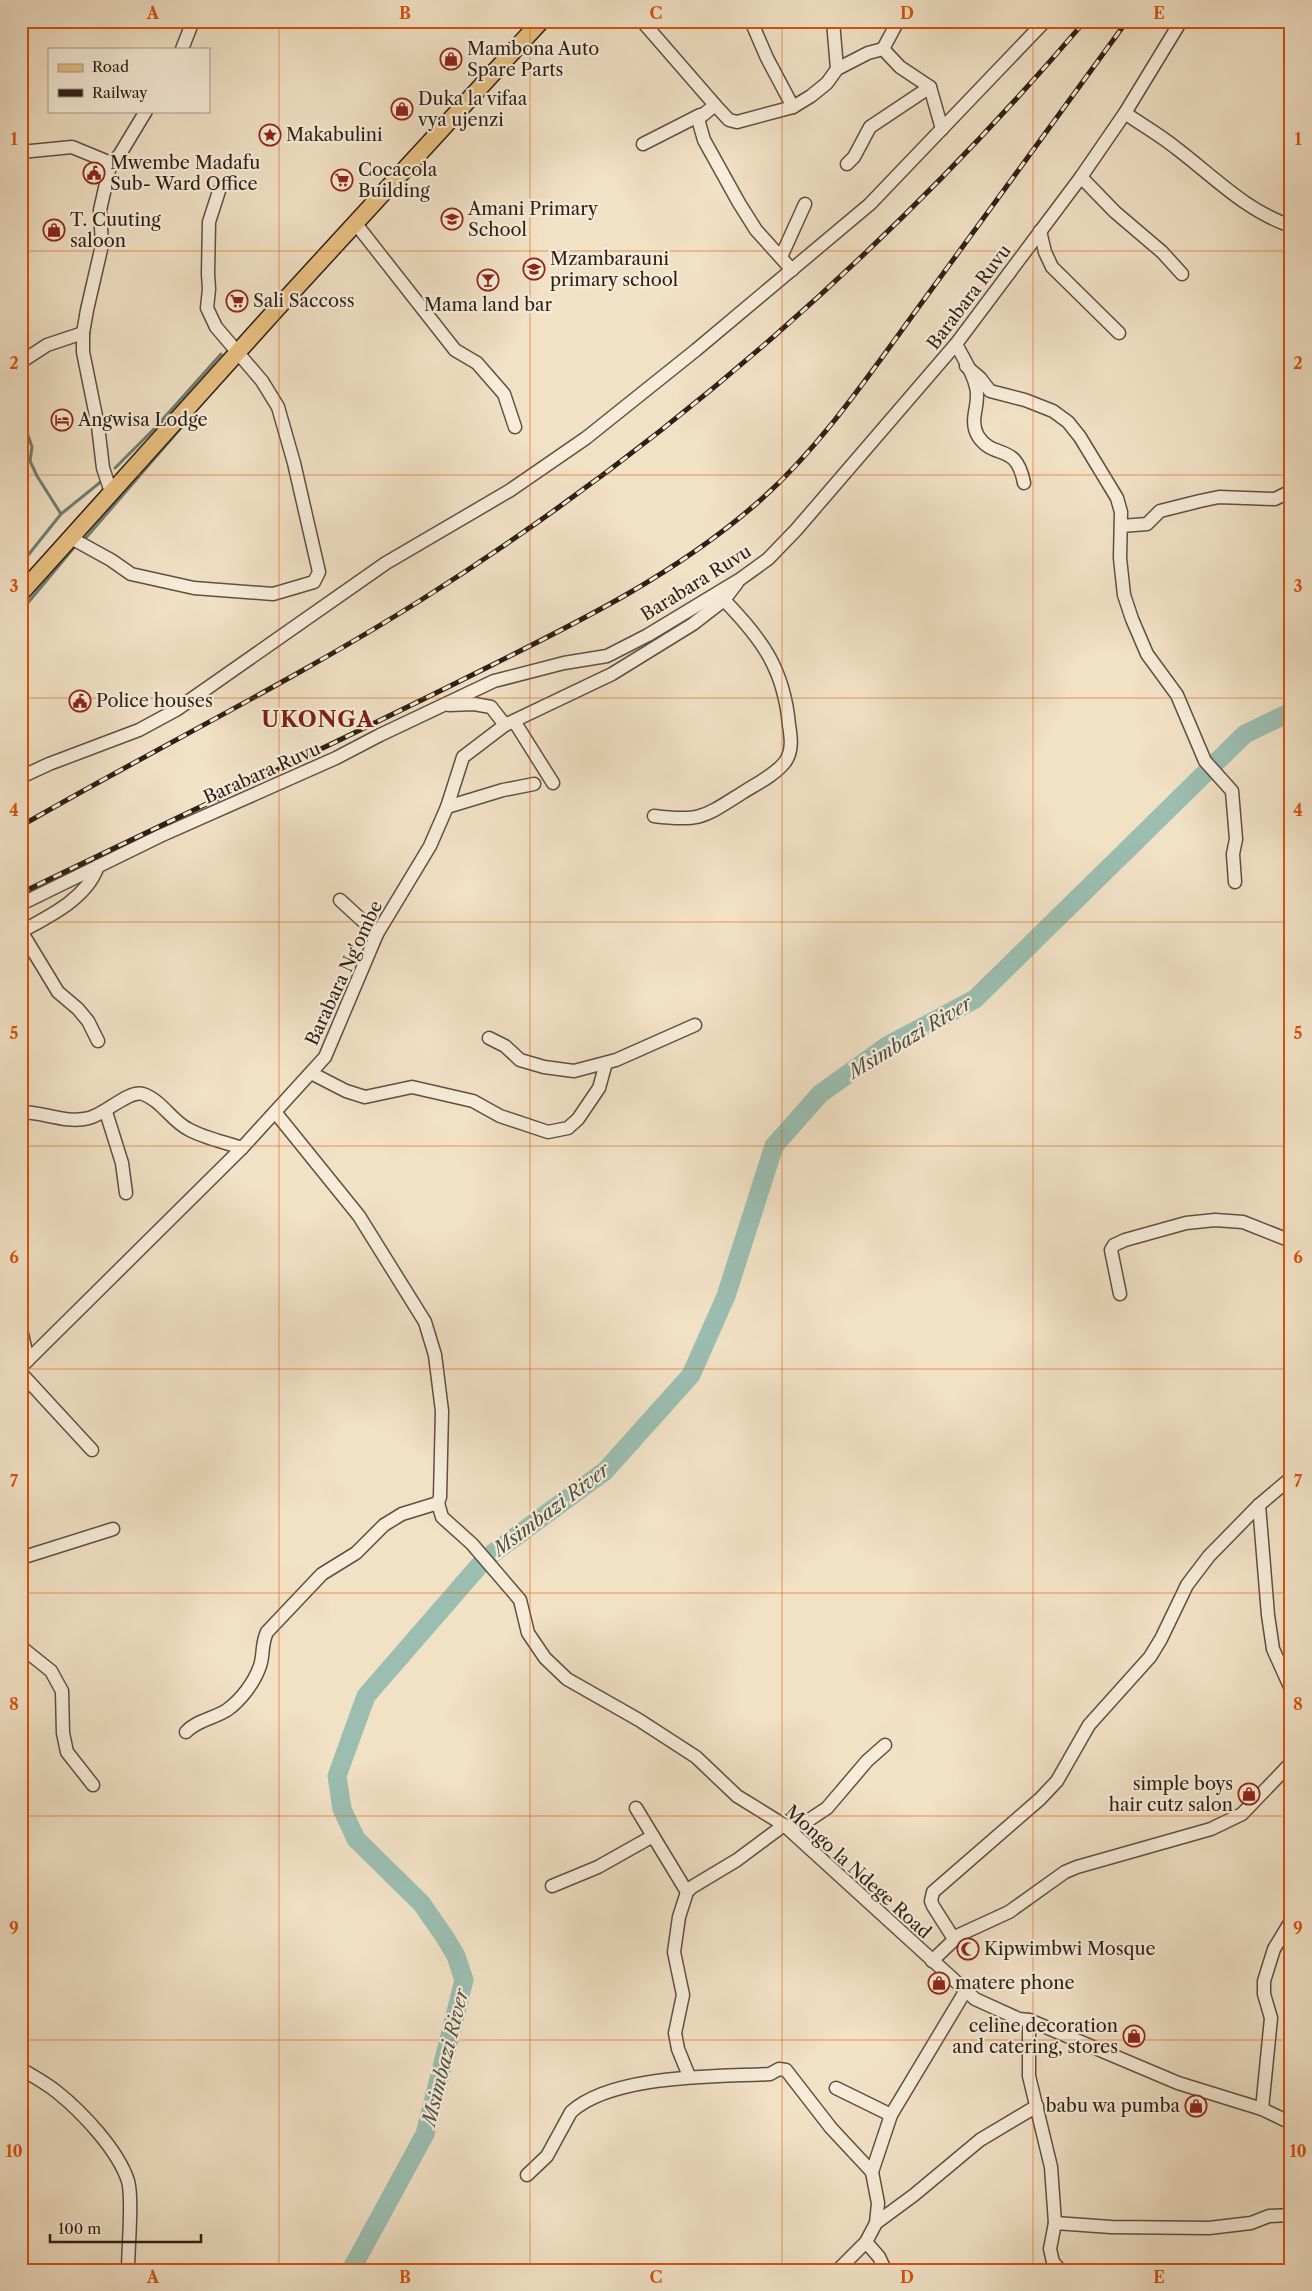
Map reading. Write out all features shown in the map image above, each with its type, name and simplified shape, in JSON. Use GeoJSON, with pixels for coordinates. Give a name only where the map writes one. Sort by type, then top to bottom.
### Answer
{"type":"FeatureCollection","features":[{"type":"Feature","properties":{"kind":"main road"},"geometry":{"type":"LineString","coordinates":[[21,593],[541,21]]}},
{"type":"Feature","properties":{"kind":"street"},"geometry":{"type":"LineString","coordinates":[[182,48],[193,21]]}},
{"type":"Feature","properties":{"kind":"street"},"geometry":{"type":"LineString","coordinates":[[642,21],[729,120],[737,122],[793,106],[811,96],[828,83],[837,70],[868,53],[883,48],[898,21]]}},
{"type":"Feature","properties":{"kind":"street"},"geometry":{"type":"LineString","coordinates":[[751,21],[767,58],[793,106]]}},
{"type":"Feature","properties":{"kind":"street"},"geometry":{"type":"LineString","coordinates":[[833,21],[837,70]]}},
{"type":"Feature","properties":{"kind":"street"},"geometry":{"type":"LineString","coordinates":[[21,777],[49,764],[140,730],[206,690],[386,563],[509,490],[586,438],[870,204],[1046,21]]}},
{"type":"Feature","properties":{"kind":"street","name":"Barabara Ruvu"},"geometry":{"type":"LineString","coordinates":[[21,904],[160,836],[336,758],[494,681],[525,671],[607,656],[648,635],[739,580],[768,559],[796,530],[956,344],[1081,177],[1125,113],[1180,21]]}},
{"type":"Feature","properties":{"kind":"street"},"geometry":{"type":"LineString","coordinates":[[883,48],[900,66],[930,87],[942,129]]}},
{"type":"Feature","properties":{"kind":"street"},"geometry":{"type":"LineString","coordinates":[[847,164],[854,157],[870,127],[930,87]]}},
{"type":"Feature","properties":{"kind":"street"},"geometry":{"type":"LineString","coordinates":[[643,144],[700,115],[715,105]]}},
{"type":"Feature","properties":{"kind":"street"},"geometry":{"type":"LineString","coordinates":[[111,492],[104,468],[98,426],[83,352],[83,333],[102,245],[100,210],[110,166],[120,154],[145,112]]}},
{"type":"Feature","properties":{"kind":"street"},"geometry":{"type":"LineString","coordinates":[[1125,113],[1175,147],[1261,214],[1291,226]]}},
{"type":"Feature","properties":{"kind":"street"},"geometry":{"type":"LineString","coordinates":[[700,115],[698,123],[720,172],[756,230],[792,270]]}},
{"type":"Feature","properties":{"kind":"street"},"geometry":{"type":"LineString","coordinates":[[21,152],[72,147],[106,161],[110,166]]}},
{"type":"Feature","properties":{"kind":"street"},"geometry":{"type":"LineString","coordinates":[[1081,177],[1115,212],[1162,252],[1182,274]]}},
{"type":"Feature","properties":{"kind":"street"},"geometry":{"type":"LineString","coordinates":[[71,538],[111,560],[131,574],[180,586],[273,594],[314,582],[319,572],[306,510],[278,407],[267,387],[216,327],[207,308],[209,289],[209,222],[219,191]]}},
{"type":"Feature","properties":{"kind":"street"},"geometry":{"type":"LineString","coordinates":[[781,256],[804,204]]}},
{"type":"Feature","properties":{"kind":"street"},"geometry":{"type":"LineString","coordinates":[[356,224],[455,350],[477,363],[504,394],[515,428]]}},
{"type":"Feature","properties":{"kind":"street"},"geometry":{"type":"LineString","coordinates":[[1040,231],[1045,252],[1052,267],[1119,333]]}},
{"type":"Feature","properties":{"kind":"street"},"geometry":{"type":"LineString","coordinates":[[21,362],[47,344],[83,333]]}},
{"type":"Feature","properties":{"kind":"street"},"geometry":{"type":"LineString","coordinates":[[956,344],[977,387],[974,422],[978,434],[988,446],[1007,454],[1017,461],[1021,468],[1024,483]]}},
{"type":"Feature","properties":{"kind":"street"},"geometry":{"type":"LineString","coordinates":[[966,366],[980,378],[990,391],[1025,400],[1053,411],[1068,422],[1080,437],[1116,498],[1121,512],[1120,558],[1124,595],[1132,619],[1147,654],[1177,694],[1202,756],[1232,791],[1236,839],[1233,854],[1235,882]]}},
{"type":"Feature","properties":{"kind":"street"},"geometry":{"type":"LineString","coordinates":[[1121,526],[1147,524],[1160,511],[1219,497],[1275,499],[1291,491]]}},
{"type":"Feature","properties":{"kind":"street","name":"Barabara Ng'ombe"},"geometry":{"type":"LineString","coordinates":[[25,1363],[242,1148],[325,1057],[377,934],[430,846],[447,806],[463,757],[509,723],[612,674],[708,614],[724,600],[739,580]]}},
{"type":"Feature","properties":{"kind":"street"},"geometry":{"type":"LineString","coordinates":[[654,816],[686,819],[698,818],[711,813],[774,772],[786,761],[791,746],[788,713],[778,673],[767,651],[752,629],[724,600]]}},
{"type":"Feature","properties":{"kind":"street"},"geometry":{"type":"LineString","coordinates":[[441,706],[474,704],[491,707],[509,723],[553,783]]}},
{"type":"Feature","properties":{"kind":"street"},"geometry":{"type":"LineString","coordinates":[[447,806],[503,790],[534,784]]}},
{"type":"Feature","properties":{"kind":"street"},"geometry":{"type":"LineString","coordinates":[[98,866],[95,875],[76,896],[55,913],[22,931],[58,992],[88,1020],[98,1041]]}},
{"type":"Feature","properties":{"kind":"street"},"geometry":{"type":"LineString","coordinates":[[340,900],[377,934]]}},
{"type":"Feature","properties":{"kind":"street"},"geometry":{"type":"LineString","coordinates":[[489,1038],[505,1046],[520,1060],[544,1067],[574,1071],[606,1063],[695,1025]]}},
{"type":"Feature","properties":{"kind":"street"},"geometry":{"type":"LineString","coordinates":[[312,1072],[346,1091],[365,1097],[412,1087],[473,1100],[500,1116],[548,1132],[568,1128],[578,1119],[599,1088],[606,1063]]}},
{"type":"Feature","properties":{"kind":"street"},"geometry":{"type":"LineString","coordinates":[[21,1112],[77,1120],[88,1119],[106,1112],[132,1094],[142,1094],[150,1098],[187,1129],[242,1148]]}},
{"type":"Feature","properties":{"kind":"street"},"geometry":{"type":"LineString","coordinates":[[106,1112],[122,1163],[126,1193]]}},
{"type":"Feature","properties":{"kind":"street"},"geometry":{"type":"LineString","coordinates":[[186,1732],[193,1724],[227,1710],[240,1697],[251,1684],[260,1666],[262,1643],[267,1632],[322,1574],[356,1553],[384,1525],[402,1514],[438,1503],[442,1487],[442,1411],[435,1355],[425,1322],[359,1216],[275,1112]]}},
{"type":"Feature","properties":{"kind":"street"},"geometry":{"type":"LineString","coordinates":[[1120,1294],[1111,1250],[1114,1245],[1125,1240],[1186,1223],[1229,1219],[1243,1222],[1291,1241]]}},
{"type":"Feature","properties":{"kind":"street"},"geometry":{"type":"LineString","coordinates":[[21,1330],[25,1363]]}},
{"type":"Feature","properties":{"kind":"street"},"geometry":{"type":"LineString","coordinates":[[21,1373],[92,1450]]}},
{"type":"Feature","properties":{"kind":"street"},"geometry":{"type":"LineString","coordinates":[[954,1939],[933,1906],[931,1901],[934,1892],[1040,1799],[1057,1781],[1089,1725],[1150,1657],[1187,1586],[1209,1556],[1259,1505],[1291,1478]]}},
{"type":"Feature","properties":{"kind":"street","name":"Mongo la Ndege Road"},"geometry":{"type":"LineString","coordinates":[[438,1503],[442,1517],[472,1544],[520,1600],[528,1633],[545,1658],[567,1679],[639,1720],[696,1757],[737,1796],[786,1827],[869,1900],[932,1961],[982,2004],[1019,2019],[1029,2020],[1104,2053],[1178,2082],[1262,2109],[1291,2123]]}},
{"type":"Feature","properties":{"kind":"street"},"geometry":{"type":"LineString","coordinates":[[1259,1505],[1268,1615],[1273,1649],[1291,1689]]}},
{"type":"Feature","properties":{"kind":"street"},"geometry":{"type":"LineString","coordinates":[[21,1558],[114,1529]]}},
{"type":"Feature","properties":{"kind":"street"},"geometry":{"type":"LineString","coordinates":[[21,1647],[51,1671],[62,1691],[63,1733],[67,1752],[93,1785]]}},
{"type":"Feature","properties":{"kind":"street"},"geometry":{"type":"LineString","coordinates":[[689,2076],[678,2049],[675,2033],[683,1995],[674,1952],[679,1917],[687,1892],[786,1827],[806,1822],[827,1808],[867,1761],[886,1745]]}},
{"type":"Feature","properties":{"kind":"street"},"geometry":{"type":"LineString","coordinates":[[932,1961],[954,1939],[1009,1912],[1066,1872],[1119,1853],[1176,1839],[1227,1822],[1242,1814],[1291,1763]]}},
{"type":"Feature","properties":{"kind":"street"},"geometry":{"type":"LineString","coordinates":[[636,1808],[687,1892]]}},
{"type":"Feature","properties":{"kind":"street"},"geometry":{"type":"LineString","coordinates":[[552,1886],[598,1867],[653,1836]]}},
{"type":"Feature","properties":{"kind":"street"},"geometry":{"type":"LineString","coordinates":[[1262,2109],[1271,2018],[1264,1994],[1264,1981],[1274,1949],[1291,1921]]}},
{"type":"Feature","properties":{"kind":"street"},"geometry":{"type":"LineString","coordinates":[[838,2270],[866,2242],[876,2223],[878,2203],[872,2172],[891,2115],[966,1990]]}},
{"type":"Feature","properties":{"kind":"street"},"geometry":{"type":"LineString","coordinates":[[1029,2020],[1029,2076],[1051,2167],[1055,2223],[1050,2248],[1054,2262],[1060,2270]]}},
{"type":"Feature","properties":{"kind":"street"},"geometry":{"type":"LineString","coordinates":[[21,2069],[57,2092],[83,2118],[114,2154],[122,2167],[128,2183],[128,2270]]}},
{"type":"Feature","properties":{"kind":"street"},"geometry":{"type":"LineString","coordinates":[[527,2175],[547,2156],[567,2118],[576,2107],[617,2089],[689,2076],[770,2074],[779,2069],[786,2070],[830,2128],[872,2172]]}},
{"type":"Feature","properties":{"kind":"street"},"geometry":{"type":"LineString","coordinates":[[836,2088],[891,2115]]}},
{"type":"Feature","properties":{"kind":"street"},"geometry":{"type":"LineString","coordinates":[[876,2223],[914,2195],[980,2140],[1036,2106]]}},
{"type":"Feature","properties":{"kind":"street"},"geometry":{"type":"LineString","coordinates":[[1055,2223],[1111,2227],[1209,2228],[1250,2224],[1269,2216],[1291,2215]]}},
{"type":"Feature","properties":{"kind":"street"},"geometry":{"type":"LineString","coordinates":[[866,2242],[879,2257],[885,2270]]}},
{"type":"Feature","properties":{"kind":"waterway"},"geometry":{"type":"LineString","coordinates":[[535,39],[552,21]]}},
{"type":"Feature","properties":{"kind":"waterway"},"geometry":{"type":"LineString","coordinates":[[115,468],[154,429],[221,354]]}},
{"type":"Feature","properties":{"kind":"waterway"},"geometry":{"type":"LineString","coordinates":[[21,415],[32,447],[30,461],[37,476],[61,514]]}},
{"type":"Feature","properties":{"kind":"waterway"},"geometry":{"type":"LineString","coordinates":[[84,540],[186,422]]}},
{"type":"Feature","properties":{"kind":"waterway"},"geometry":{"type":"LineString","coordinates":[[21,564],[61,514],[103,480]]}},
{"type":"Feature","properties":{"kind":"waterway"},"geometry":{"type":"LineString","coordinates":[[21,611],[77,544]]}},
{"type":"Feature","properties":{"kind":"waterway","name":"Msimbazi River"},"geometry":{"type":"LineString","coordinates":[[351,2270],[425,2134],[464,1980],[456,1956],[422,1904],[356,1839],[342,1809],[337,1776],[366,1696],[485,1559],[605,1471],[691,1375],[726,1296],[774,1146],[820,1094],[887,1046],[975,999],[1245,734],[1291,712]]}},
{"type":"Feature","properties":{"kind":"railway"},"geometry":{"type":"LineString","coordinates":[[21,826],[372,630],[513,539],[603,475],[690,407],[775,336],[857,261],[936,184],[1012,104],[1085,21]]}},
{"type":"Feature","properties":{"kind":"railway"},"geometry":{"type":"LineString","coordinates":[[21,893],[398,711],[571,625],[648,582],[721,532],[780,482],[847,405],[1127,21]]}},
{"type":"Feature","properties":{"kind":"place","name":"Mambona Auto Spare Parts"},"geometry":{"type":"Point","coordinates":[451,59]}},
{"type":"Feature","properties":{"kind":"place","name":"Duka la vifaa vya ujenzi"},"geometry":{"type":"Point","coordinates":[402,109]}},
{"type":"Feature","properties":{"kind":"place","name":"Makabulini"},"geometry":{"type":"Point","coordinates":[270,135]}},
{"type":"Feature","properties":{"kind":"place","name":"Mwembe Madafu Sub- Ward Office"},"geometry":{"type":"Point","coordinates":[94,173]}},
{"type":"Feature","properties":{"kind":"place","name":"Cocacola Building"},"geometry":{"type":"Point","coordinates":[342,180]}},
{"type":"Feature","properties":{"kind":"place","name":"Amani Primary School"},"geometry":{"type":"Point","coordinates":[452,219]}},
{"type":"Feature","properties":{"kind":"place","name":"T. Cuuting saloon"},"geometry":{"type":"Point","coordinates":[54,230]}},
{"type":"Feature","properties":{"kind":"place","name":"Mzambarauni primary school"},"geometry":{"type":"Point","coordinates":[534,269]}},
{"type":"Feature","properties":{"kind":"place","name":"Mama land bar"},"geometry":{"type":"Point","coordinates":[488,280]}},
{"type":"Feature","properties":{"kind":"place","name":"Sali Saccoss"},"geometry":{"type":"Point","coordinates":[237,301]}},
{"type":"Feature","properties":{"kind":"place","name":"Angwisa Lodge"},"geometry":{"type":"Point","coordinates":[62,420]}},
{"type":"Feature","properties":{"kind":"place","name":"Police houses"},"geometry":{"type":"Point","coordinates":[80,701]}},
{"type":"Feature","properties":{"kind":"place","name":"simple boys hair cutz salon"},"geometry":{"type":"Point","coordinates":[1249,1794]}},
{"type":"Feature","properties":{"kind":"place","name":"Kipwimbwi Mosque"},"geometry":{"type":"Point","coordinates":[968,1949]}},
{"type":"Feature","properties":{"kind":"place","name":"matere phone"},"geometry":{"type":"Point","coordinates":[939,1983]}},
{"type":"Feature","properties":{"kind":"place","name":"celine decoration and catering, stores"},"geometry":{"type":"Point","coordinates":[1134,2036]}},
{"type":"Feature","properties":{"kind":"place","name":"babu wa pumba"},"geometry":{"type":"Point","coordinates":[1196,2106]}},
{"type":"Feature","properties":{"kind":"district","name":"UKONGA"},"geometry":{"type":"Point","coordinates":[318,719]}}]}
